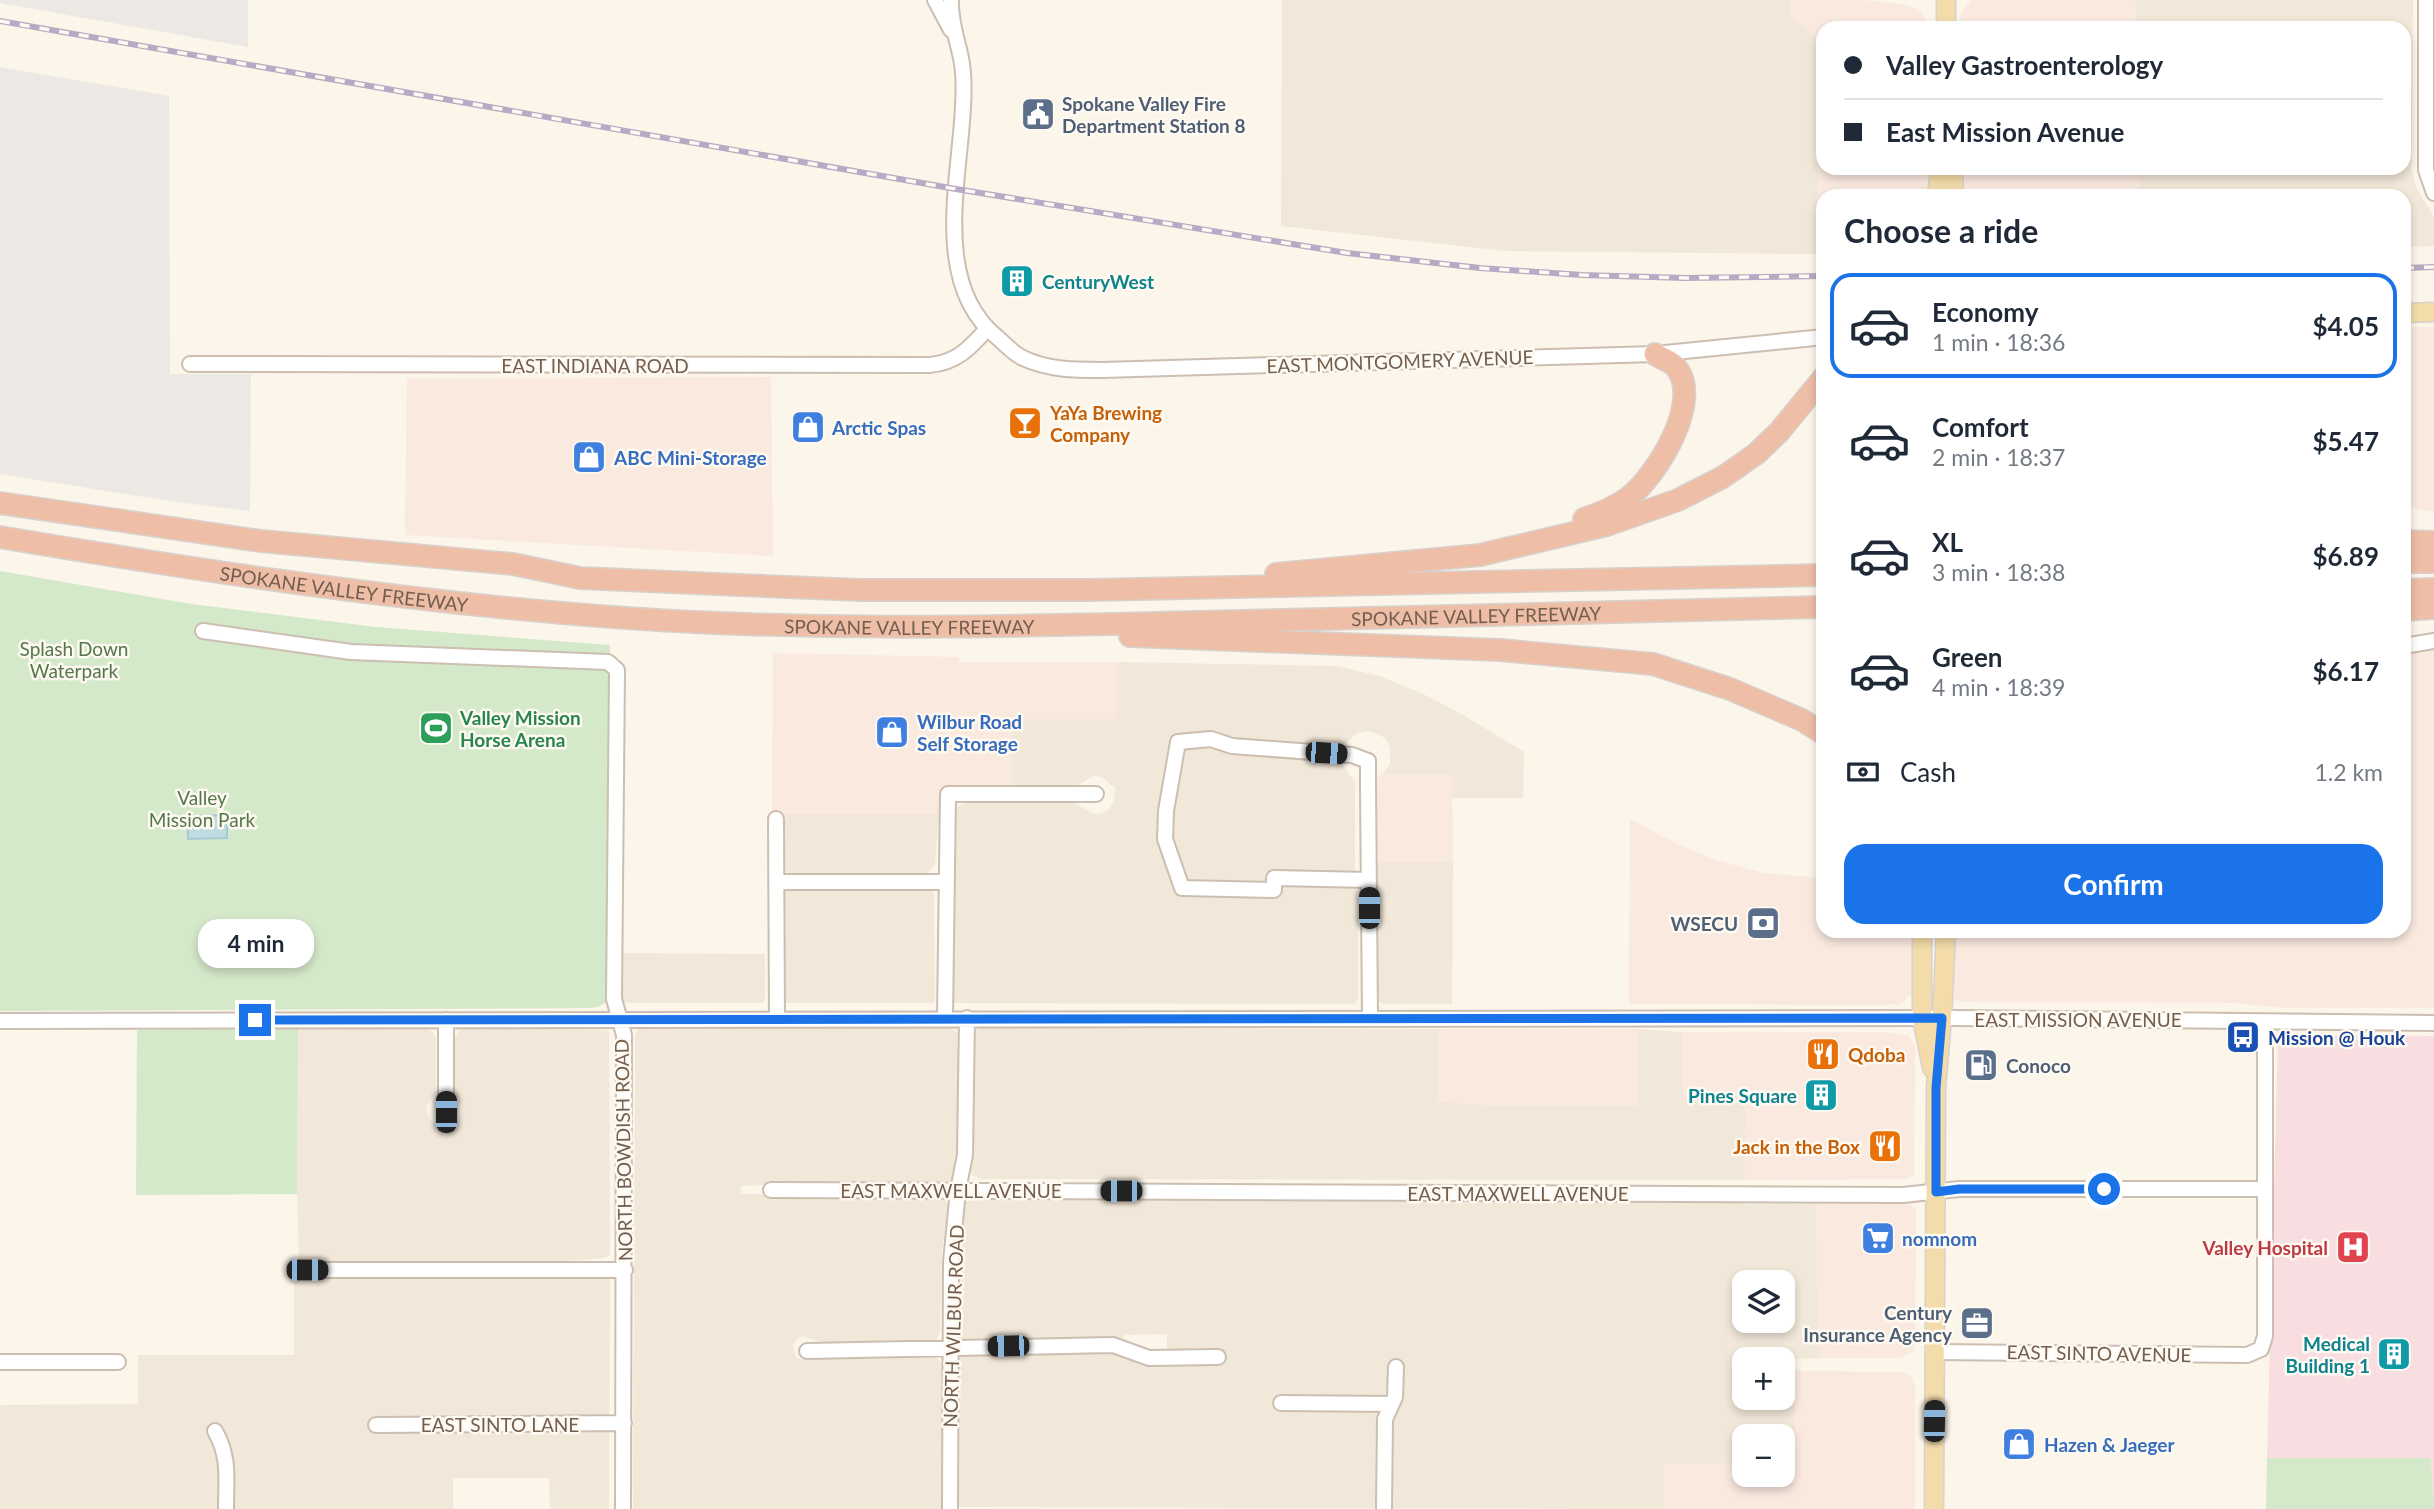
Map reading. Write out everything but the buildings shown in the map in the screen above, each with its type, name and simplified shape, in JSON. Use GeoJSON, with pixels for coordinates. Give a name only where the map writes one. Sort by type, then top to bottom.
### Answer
{"type":"FeatureCollection","features":[{"type":"Feature","properties":{"kind":"highway"},"geometry":{"type":"LineString","coordinates":[[1480,555],[1589,517],[1628,497],[1644,481],[1675,434],[1684,394],[1680,376],[1674,366],[1655,354]]}},
{"type":"Feature","properties":{"kind":"highway"},"geometry":{"type":"LineString","coordinates":[[1089,590],[1480,555],[1607,525],[1678,500],[1723,477],[1756,454],[1779,432],[1816,387]]}},
{"type":"Feature","properties":{"kind":"highway","name":"SPOKANE VALLEY FREEWAY"},"geometry":{"type":"LineString","coordinates":[[0,503],[261,541],[513,564],[580,578],[861,590],[1089,590],[1816,575]]}},
{"type":"Feature","properties":{"kind":"highway","name":"SPOKANE VALLEY FREEWAY"},"geometry":{"type":"LineString","coordinates":[[0,537],[188,569],[369,592],[576,614],[715,621],[957,628],[1816,607]]}},
{"type":"Feature","properties":{"kind":"highway"},"geometry":{"type":"LineString","coordinates":[[2411,541],[2434,542]]}},
{"type":"Feature","properties":{"kind":"highway"},"geometry":{"type":"LineString","coordinates":[[2411,562],[2434,562]]}},
{"type":"Feature","properties":{"kind":"highway"},"geometry":{"type":"LineString","coordinates":[[2411,590],[2434,589]]}},
{"type":"Feature","properties":{"kind":"highway"},"geometry":{"type":"LineString","coordinates":[[2411,610],[2434,608]]}},
{"type":"Feature","properties":{"kind":"highway"},"geometry":{"type":"LineString","coordinates":[[957,628],[1500,650],[1653,664],[1730,689],[1802,720],[1816,729]]}},
{"type":"Feature","properties":{"kind":"main road"},"geometry":{"type":"LineString","coordinates":[[1946,0],[1946,21]]}},
{"type":"Feature","properties":{"kind":"main road"},"geometry":{"type":"LineString","coordinates":[[2411,313],[2434,312]]}},
{"type":"Feature","properties":{"kind":"main road"},"geometry":{"type":"LineString","coordinates":[[1922,938],[1922,1018],[1936,1088]]}},
{"type":"Feature","properties":{"kind":"main road"},"geometry":{"type":"LineString","coordinates":[[1934,1509],[1936,1088],[1946,938]]}},
{"type":"Feature","properties":{"kind":"street"},"geometry":{"type":"LineString","coordinates":[[935,0],[954,34]]}},
{"type":"Feature","properties":{"kind":"street"},"geometry":{"type":"LineString","coordinates":[[951,0],[954,34]]}},
{"type":"Feature","properties":{"kind":"street"},"geometry":{"type":"LineString","coordinates":[[2426,0],[2426,170],[2434,193]]}},
{"type":"Feature","properties":{"kind":"street","name":"EAST MONTGOMERY AVENUE"},"geometry":{"type":"LineString","coordinates":[[954,34],[963,71],[956,189],[958,270],[967,300],[987,330],[1022,358],[1064,370],[1655,354],[1816,338]]}},
{"type":"Feature","properties":{"kind":"street","name":"EAST INDIANA ROAD"},"geometry":{"type":"LineString","coordinates":[[190,364],[929,365],[958,358],[987,330]]}},
{"type":"Feature","properties":{"kind":"street","name":"NORTH BOWDISH ROAD"},"geometry":{"type":"LineString","coordinates":[[202,631],[351,652],[608,662],[614,666],[617,673],[614,999],[624,1035],[623,1509]]}},
{"type":"Feature","properties":{"kind":"street"},"geometry":{"type":"LineString","coordinates":[[2411,645],[2434,641]]}},
{"type":"Feature","properties":{"kind":"street"},"geometry":{"type":"LineString","coordinates":[[1369,880],[1274,878],[1274,890],[1182,888],[1165,839],[1166,811],[1178,742],[1211,739],[1232,746],[1352,755],[1368,761],[1369,880],[1370,1019]]}},
{"type":"Feature","properties":{"kind":"street"},"geometry":{"type":"LineString","coordinates":[[945,1018],[948,794],[1096,794]]}},
{"type":"Feature","properties":{"kind":"street"},"geometry":{"type":"LineString","coordinates":[[776,819],[777,1020]]}},
{"type":"Feature","properties":{"kind":"street"},"geometry":{"type":"LineString","coordinates":[[777,882],[946,882]]}},
{"type":"Feature","properties":{"kind":"street","name":"NORTH WILBUR ROAD"},"geometry":{"type":"LineString","coordinates":[[950,1509],[951,1262],[958,1189],[965,1155],[967,1018]]}},
{"type":"Feature","properties":{"kind":"street","name":"EAST MISSION AVENUE"},"geometry":{"type":"LineString","coordinates":[[0,1021],[1942,1018],[2434,1023]]}},
{"type":"Feature","properties":{"kind":"street"},"geometry":{"type":"LineString","coordinates":[[446,1020],[446,1112]]}},
{"type":"Feature","properties":{"kind":"street"},"geometry":{"type":"LineString","coordinates":[[2265,1022],[2265,1189]]}},
{"type":"Feature","properties":{"kind":"street","name":"EAST MAXWELL AVENUE"},"geometry":{"type":"LineString","coordinates":[[771,1189],[1890,1195],[1959,1189],[2265,1189]]}},
{"type":"Feature","properties":{"kind":"street","name":"EAST SINTO AVENUE"},"geometry":{"type":"LineString","coordinates":[[1935,1352],[2247,1355],[2261,1349],[2265,1336],[2265,1189]]}},
{"type":"Feature","properties":{"kind":"street"},"geometry":{"type":"LineString","coordinates":[[307,1270],[625,1270]]}},
{"type":"Feature","properties":{"kind":"street"},"geometry":{"type":"LineString","coordinates":[[807,1351],[1113,1345],[1149,1358],[1218,1357]]}},
{"type":"Feature","properties":{"kind":"street"},"geometry":{"type":"LineString","coordinates":[[0,1362],[118,1362]]}},
{"type":"Feature","properties":{"kind":"street"},"geometry":{"type":"LineString","coordinates":[[1384,1509],[1385,1419],[1395,1397],[1396,1367]]}},
{"type":"Feature","properties":{"kind":"street"},"geometry":{"type":"LineString","coordinates":[[1281,1403],[1392,1404]]}},
{"type":"Feature","properties":{"kind":"street","name":"EAST SINTO LANE"},"geometry":{"type":"LineString","coordinates":[[376,1425],[624,1423]]}},
{"type":"Feature","properties":{"kind":"street"},"geometry":{"type":"LineString","coordinates":[[215,1431],[224,1446],[226,1459],[226,1509]]}},
{"type":"Feature","properties":{"kind":"shaded area"},"geometry":{"type":"Polygon","coordinates":[[[0,0],[248,0],[248,47],[0,3],[0,0]]]}},
{"type":"Feature","properties":{"kind":"shaded area"},"geometry":{"type":"Polygon","coordinates":[[[1282,0],[1790,0],[1790,16],[1816,36],[1816,175],[1818,175],[1816,254],[1505,251],[1281,226],[1282,0]]]}},
{"type":"Feature","properties":{"kind":"shaded area"},"geometry":{"type":"Polygon","coordinates":[[[1790,0],[1863,0],[1906,5],[1917,9],[1926,21],[1816,21],[1816,36],[1790,16],[1790,0]]]}},
{"type":"Feature","properties":{"kind":"shaded area"},"geometry":{"type":"Polygon","coordinates":[[[1971,0],[2135,0],[2136,21],[1960,21],[1961,14],[1971,0]]]}},
{"type":"Feature","properties":{"kind":"shaded area"},"geometry":{"type":"Polygon","coordinates":[[[2135,0],[2413,0],[2412,170],[2416,187],[2434,217],[2434,246],[2411,247],[2411,189],[2139,189],[2138,175],[2411,175],[2411,21],[2136,21],[2135,0]]]}},
{"type":"Feature","properties":{"kind":"shaded area"},"geometry":{"type":"Polygon","coordinates":[[[0,67],[169,96],[170,374],[251,374],[250,511],[0,474],[0,67]]]}},
{"type":"Feature","properties":{"kind":"shaded area"},"geometry":{"type":"Polygon","coordinates":[[[1818,175],[1928,175],[1927,189],[1818,189],[1818,175]]]}},
{"type":"Feature","properties":{"kind":"shaded area"},"geometry":{"type":"Polygon","coordinates":[[[1958,175],[2138,175],[2139,189],[1959,189],[1958,175]]]}},
{"type":"Feature","properties":{"kind":"shaded area"},"geometry":{"type":"Polygon","coordinates":[[[2411,327],[2434,327],[2434,512],[2411,507],[2411,327]]]}},
{"type":"Feature","properties":{"kind":"shaded area","name":"ABC Mini-Storage"},"geometry":{"type":"Polygon","coordinates":[[[771,377],[773,556],[405,535],[407,379],[771,377]]]}},
{"type":"Feature","properties":{"kind":"shaded area"},"geometry":{"type":"Polygon","coordinates":[[[2434,648],[2434,1008],[2284,1008],[2237,1003],[1963,1002],[1954,999],[1949,991],[1951,938],[2411,938],[2411,651],[2434,648]]]}},
{"type":"Feature","properties":{"kind":"shaded area","name":"Wilbur Road Self Storage"},"geometry":{"type":"Polygon","coordinates":[[[773,653],[959,657],[959,662],[1116,662],[1116,719],[1012,719],[1012,787],[940,787],[939,814],[772,814],[773,653]]]}},
{"type":"Feature","properties":{"kind":"shaded area"},"geometry":{"type":"Polygon","coordinates":[[[1116,662],[1337,666],[1379,676],[1458,712],[1524,752],[1523,798],[1452,798],[1451,774],[1383,774],[1390,764],[1390,748],[1386,739],[1378,734],[1367,731],[1357,733],[1344,745],[1341,756],[1343,765],[1355,782],[1358,998],[1355,1004],[953,1003],[951,872],[957,807],[965,803],[1074,803],[1094,814],[1109,809],[1114,802],[1115,788],[1102,777],[1093,776],[1075,787],[1012,787],[1012,719],[1116,719],[1116,662]]]}},
{"type":"Feature","properties":{"kind":"shaded area"},"geometry":{"type":"Polygon","coordinates":[[[1383,774],[1452,774],[1453,862],[1372,862],[1372,792],[1375,790],[1377,778],[1383,774]]]}},
{"type":"Feature","properties":{"kind":"shaded area"},"geometry":{"type":"Polygon","coordinates":[[[781,814],[939,814],[935,864],[928,873],[788,873],[781,866],[781,814]]]}},
{"type":"Feature","properties":{"kind":"shaded area"},"geometry":{"type":"Polygon","coordinates":[[[1630,819],[1675,843],[1716,860],[1763,873],[1816,877],[1816,938],[1913,938],[1912,996],[1907,995],[1905,1001],[1899,1004],[1629,1004],[1630,819]]]}},
{"type":"Feature","properties":{"kind":"shaded area"},"geometry":{"type":"Polygon","coordinates":[[[1372,862],[1453,862],[1452,1004],[1374,1002],[1372,862]]]}},
{"type":"Feature","properties":{"kind":"shaded area"},"geometry":{"type":"Polygon","coordinates":[[[788,889],[932,891],[933,1003],[784,1003],[781,898],[788,889]]]}},
{"type":"Feature","properties":{"kind":"shaded area"},"geometry":{"type":"Polygon","coordinates":[[[620,953],[765,954],[765,998],[763,1003],[620,1001],[620,953]]]}},
{"type":"Feature","properties":{"kind":"shaded area"},"geometry":{"type":"Polygon","coordinates":[[[461,1028],[609,1032],[610,1255],[604,1258],[565,1261],[299,1262],[298,1029],[428,1029],[433,1032],[436,1038],[436,1092],[426,1107],[432,1123],[440,1128],[447,1128],[456,1124],[461,1117],[462,1108],[453,1091],[453,1041],[461,1028]]]}},
{"type":"Feature","properties":{"kind":"shaded area"},"geometry":{"type":"Polygon","coordinates":[[[641,1028],[950,1028],[957,1032],[960,1135],[958,1172],[954,1180],[948,1183],[768,1182],[767,1185],[741,1186],[741,1194],[938,1196],[946,1200],[949,1207],[942,1249],[940,1332],[936,1341],[820,1342],[802,1336],[793,1345],[796,1357],[803,1360],[818,1355],[933,1356],[938,1359],[942,1364],[943,1509],[633,1509],[635,1035],[641,1028]]]}},
{"type":"Feature","properties":{"kind":"shaded area"},"geometry":{"type":"Polygon","coordinates":[[[979,1028],[1437,1029],[1437,1101],[1501,1106],[1638,1106],[1638,1029],[1682,1032],[1682,1097],[1746,1097],[1745,1180],[982,1179],[973,1176],[968,1168],[971,1036],[979,1028]]]}},
{"type":"Feature","properties":{"kind":"shaded area"},"geometry":{"type":"Polygon","coordinates":[[[1437,1029],[1638,1029],[1638,1106],[1500,1106],[1437,1101],[1437,1029]]]}},
{"type":"Feature","properties":{"kind":"shaded area"},"geometry":{"type":"Polygon","coordinates":[[[1682,1032],[1885,1032],[1909,1036],[1915,1046],[1914,1176],[1905,1179],[1745,1180],[1746,1097],[1682,1097],[1682,1032]]]}},
{"type":"Feature","properties":{"kind":"shaded area","name":"Valley Hospital"},"geometry":{"type":"Polygon","coordinates":[[[2278,1035],[2434,1036],[2434,1494],[2431,1489],[2431,1459],[2267,1458],[2278,1035]]]}},
{"type":"Feature","properties":{"kind":"shaded area"},"geometry":{"type":"Polygon","coordinates":[[[974,1196],[1732,1198],[1744,1204],[1816,1204],[1819,1358],[1795,1359],[1795,1347],[1732,1347],[1732,1410],[1795,1410],[1795,1424],[1732,1424],[1732,1463],[1665,1463],[1664,1509],[959,1507],[952,1498],[955,1351],[1115,1349],[1167,1358],[1167,1334],[1125,1335],[1121,1339],[960,1340],[955,1337],[953,1330],[961,1207],[966,1199],[974,1196]]]}},
{"type":"Feature","properties":{"kind":"shaded area"},"geometry":{"type":"Polygon","coordinates":[[[1816,1204],[1909,1204],[1916,1209],[1915,1344],[1913,1351],[1902,1358],[1819,1358],[1816,1204]]]}},
{"type":"Feature","properties":{"kind":"shaded area"},"geometry":{"type":"Polygon","coordinates":[[[294,1275],[606,1276],[610,1280],[609,1509],[550,1509],[549,1478],[453,1478],[453,1509],[0,1509],[0,1405],[138,1404],[138,1355],[294,1355],[294,1275]]]}},
{"type":"Feature","properties":{"kind":"shaded area"},"geometry":{"type":"Polygon","coordinates":[[[1795,1371],[1902,1372],[1911,1377],[1915,1387],[1915,1509],[1664,1509],[1664,1463],[1732,1463],[1732,1487],[1795,1487],[1795,1371]]]}},
{"type":"Feature","properties":{"kind":"green space","name":"Valley Mission Park"},"geometry":{"type":"Polygon","coordinates":[[[0,571],[191,604],[376,627],[610,645],[609,976],[605,1003],[588,1008],[0,1011],[0,571]]]}},
{"type":"Feature","properties":{"kind":"green space"},"geometry":{"type":"Polygon","coordinates":[[[298,1029],[297,1194],[136,1195],[137,1030],[298,1029]]]}},
{"type":"Feature","properties":{"kind":"green space"},"geometry":{"type":"Polygon","coordinates":[[[2267,1458],[2431,1458],[2434,1509],[2266,1509],[2267,1458]]]}},
{"type":"Feature","properties":{"kind":"water"},"geometry":{"type":"Polygon","coordinates":[[[227,815],[227,838],[188,839],[188,816],[227,815]]]}},
{"type":"Feature","properties":{"kind":"railway"},"geometry":{"type":"LineString","coordinates":[[0,21],[956,189],[1347,253],[1480,268],[1582,275],[1685,278],[1816,276]]}},
{"type":"Feature","properties":{"kind":"railway"},"geometry":{"type":"LineString","coordinates":[[2411,268],[2434,267]]}},
{"type":"Feature","properties":{"kind":"place","name":"Spokane Valley Fire Department Station 8"},"geometry":{"type":"Point","coordinates":[1038,114]}},
{"type":"Feature","properties":{"kind":"place","name":"CenturyWest"},"geometry":{"type":"Point","coordinates":[1017,281]}},
{"type":"Feature","properties":{"kind":"place","name":"YaYa Brewing Company"},"geometry":{"type":"Point","coordinates":[1025,423]}},
{"type":"Feature","properties":{"kind":"place","name":"Arctic Spas"},"geometry":{"type":"Point","coordinates":[808,427]}},
{"type":"Feature","properties":{"kind":"place","name":"ABC Mini-Storage"},"geometry":{"type":"Point","coordinates":[589,457]}},
{"type":"Feature","properties":{"kind":"place","name":"Valley Mission Horse Arena"},"geometry":{"type":"Point","coordinates":[436,728]}},
{"type":"Feature","properties":{"kind":"place","name":"Wilbur Road Self Storage"},"geometry":{"type":"Point","coordinates":[892,732]}},
{"type":"Feature","properties":{"kind":"place","name":"WSECU"},"geometry":{"type":"Point","coordinates":[1763,923]}},
{"type":"Feature","properties":{"kind":"place","name":"Mission @ Houk"},"geometry":{"type":"Point","coordinates":[2243,1037]}},
{"type":"Feature","properties":{"kind":"place","name":"Qdoba"},"geometry":{"type":"Point","coordinates":[1823,1054]}},
{"type":"Feature","properties":{"kind":"place","name":"Conoco"},"geometry":{"type":"Point","coordinates":[1981,1065]}},
{"type":"Feature","properties":{"kind":"place","name":"Pines Square"},"geometry":{"type":"Point","coordinates":[1821,1095]}},
{"type":"Feature","properties":{"kind":"place","name":"Jack in the Box"},"geometry":{"type":"Point","coordinates":[1885,1146]}},
{"type":"Feature","properties":{"kind":"place","name":"nomnom"},"geometry":{"type":"Point","coordinates":[1878,1238]}},
{"type":"Feature","properties":{"kind":"place","name":"Valley Hospital"},"geometry":{"type":"Point","coordinates":[2353,1247]}},
{"type":"Feature","properties":{"kind":"place","name":"Century Insurance Agency"},"geometry":{"type":"Point","coordinates":[1977,1323]}},
{"type":"Feature","properties":{"kind":"place","name":"Medical Building 1"},"geometry":{"type":"Point","coordinates":[2394,1354]}},
{"type":"Feature","properties":{"kind":"place","name":"Hazen & Jaeger"},"geometry":{"type":"Point","coordinates":[2019,1444]}},
{"type":"Feature","properties":{"kind":"route"},"geometry":{"type":"LineString","coordinates":[[255,1020],[1942,1018],[1936,1088],[1936,1192],[1959,1189],[2104,1189]]}},
{"type":"Feature","properties":{"kind":"park label","name":"Splash Down Waterpark"},"geometry":{"type":"Point","coordinates":[74,659]}}]}
